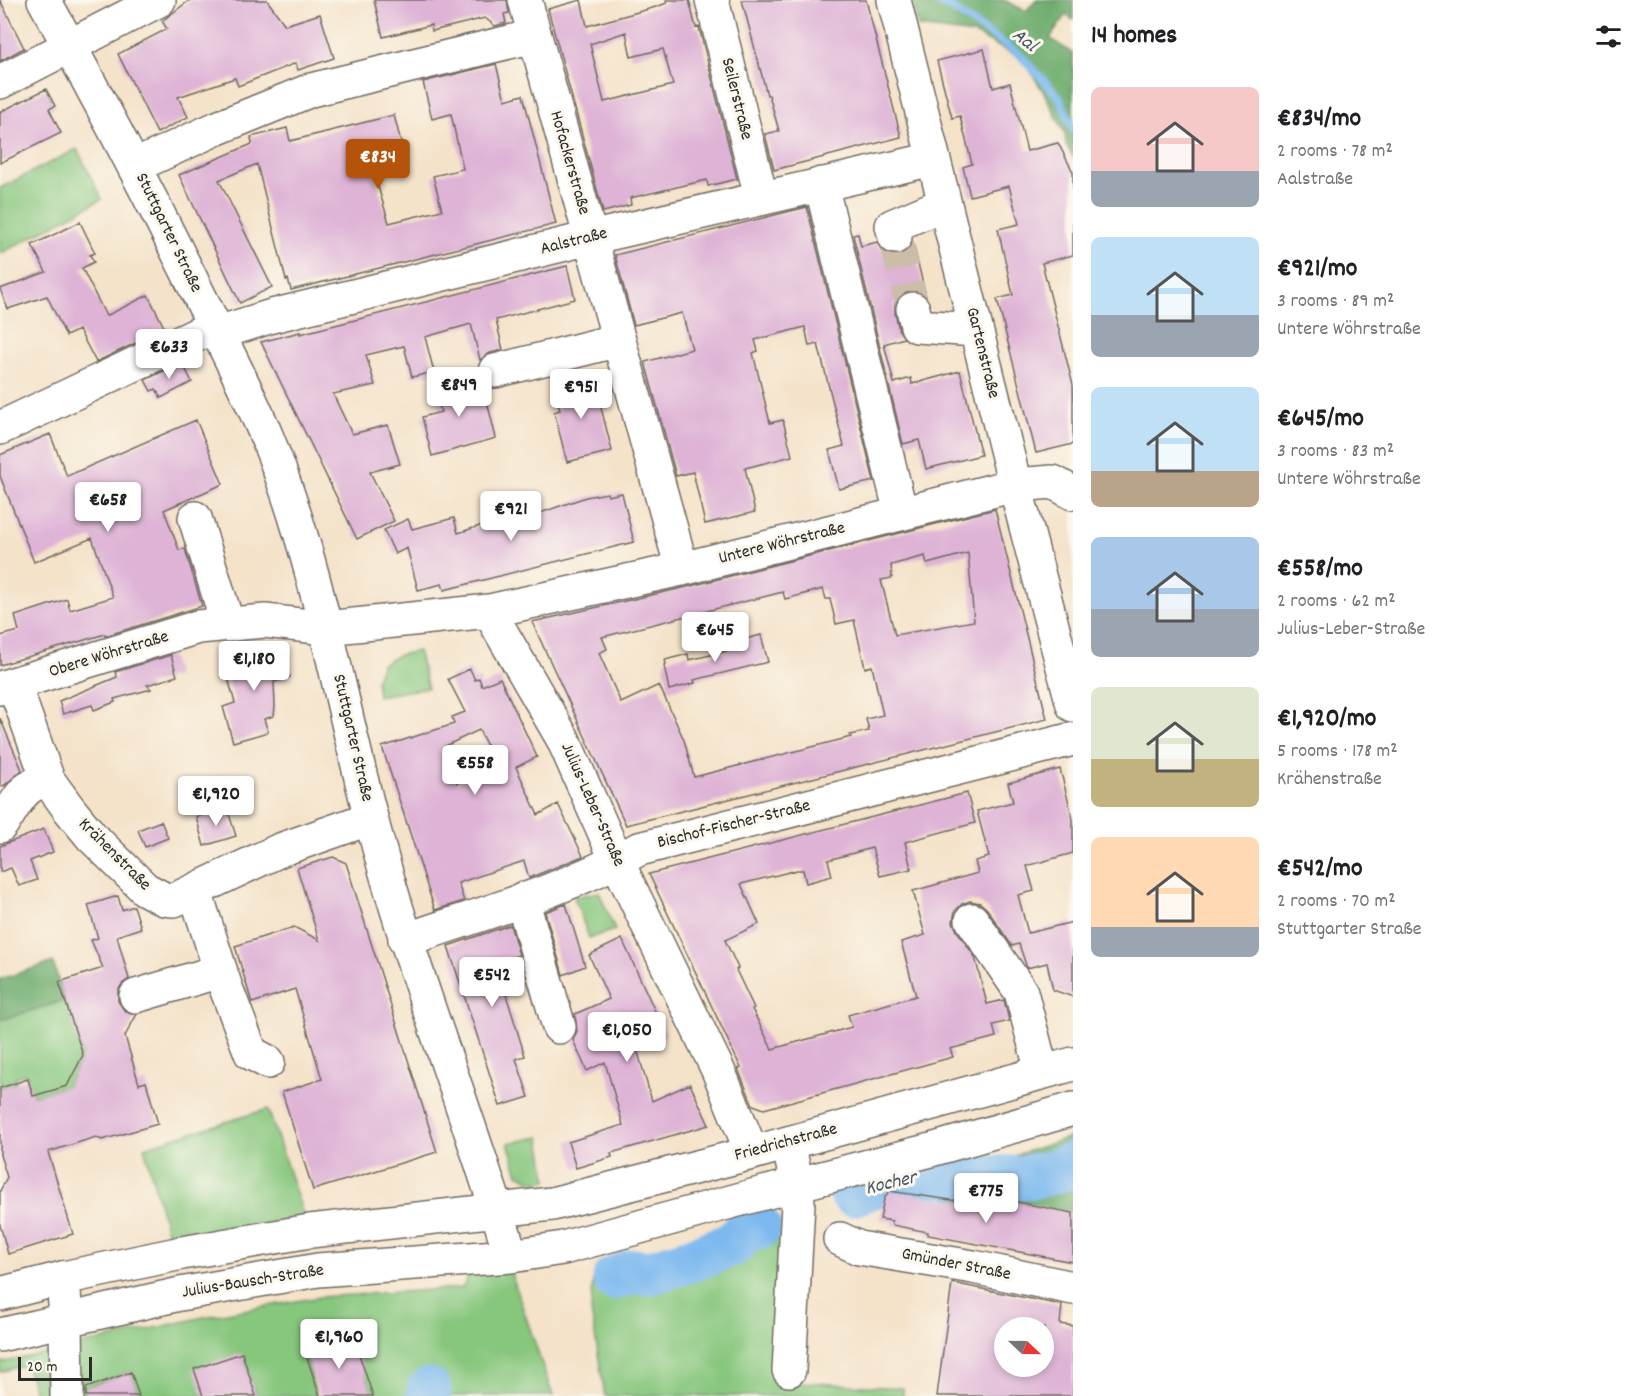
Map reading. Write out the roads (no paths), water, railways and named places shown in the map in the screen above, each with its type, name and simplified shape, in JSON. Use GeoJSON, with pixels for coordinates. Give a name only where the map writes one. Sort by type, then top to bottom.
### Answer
{"type":"FeatureCollection","features":[{"type":"Feature","properties":{"kind":"street","name":"Stuttgarter Straße"},"geometry":{"type":"LineString","coordinates":[[44,0],[135,166],[263,428],[286,488],[315,581],[371,818],[405,940],[511,1256]]}},
{"type":"Feature","properties":{"kind":"street"},"geometry":{"type":"LineString","coordinates":[[0,82],[159,0]]}},
{"type":"Feature","properties":{"kind":"street","name":"Hofackerstraße"},"geometry":{"type":"LineString","coordinates":[[525,0],[682,569]]}},
{"type":"Feature","properties":{"kind":"street","name":"Seilerstraße"},"geometry":{"type":"LineString","coordinates":[[712,0],[761,197]]}},
{"type":"Feature","properties":{"kind":"street","name":"Gartenstraße"},"geometry":{"type":"LineString","coordinates":[[894,1],[1015,485],[1073,705]]}},
{"type":"Feature","properties":{"kind":"street","name":"Stuttgarter Straße"},"geometry":{"type":"LineString","coordinates":[[135,166],[215,129],[311,90],[534,36]]}},
{"type":"Feature","properties":{"kind":"street","name":"Aalstraße"},"geometry":{"type":"LineString","coordinates":[[0,428],[216,330],[590,237],[933,159]]}},
{"type":"Feature","properties":{"kind":"street"},"geometry":{"type":"LineString","coordinates":[[821,184],[901,514]]}},
{"type":"Feature","properties":{"kind":"street"},"geometry":{"type":"LineString","coordinates":[[895,237],[892,226],[944,204]]}},
{"type":"Feature","properties":{"kind":"street"},"geometry":{"type":"LineString","coordinates":[[913,309],[917,326],[976,330]]}},
{"type":"Feature","properties":{"kind":"street"},"geometry":{"type":"LineString","coordinates":[[495,371],[619,340]]}},
{"type":"Feature","properties":{"kind":"street","name":"Untere Wöhrstraße"},"geometry":{"type":"LineString","coordinates":[[489,612],[682,569],[1015,485],[1053,482],[1073,493]]}},
{"type":"Feature","properties":{"kind":"street"},"geometry":{"type":"LineString","coordinates":[[195,518],[228,625]]}},
{"type":"Feature","properties":{"kind":"street"},"geometry":{"type":"LineString","coordinates":[[326,628],[489,612]]}},
{"type":"Feature","properties":{"kind":"street","name":"Julius-Leber-Straße"},"geometry":{"type":"LineString","coordinates":[[489,612],[563,739],[617,861],[718,1070],[752,1153]]}},
{"type":"Feature","properties":{"kind":"street","name":"Obere Wöhrstraße"},"geometry":{"type":"LineString","coordinates":[[7,686],[198,627],[265,621],[326,628]]}},
{"type":"Feature","properties":{"kind":"street","name":"Krähenstraße"},"geometry":{"type":"LineString","coordinates":[[7,686],[48,780],[92,837],[145,889],[164,899],[174,900],[280,850],[371,818]]}},
{"type":"Feature","properties":{"kind":"street","name":"Bischof-Fischer-Straße"},"geometry":{"type":"LineString","coordinates":[[405,940],[551,889],[617,861],[639,849],[1073,739]]}},
{"type":"Feature","properties":{"kind":"street"},"geometry":{"type":"LineString","coordinates":[[0,826],[28,787],[35,782],[48,780]]}},
{"type":"Feature","properties":{"kind":"street"},"geometry":{"type":"LineString","coordinates":[[195,891],[220,971],[251,1053],[268,1062]]}},
{"type":"Feature","properties":{"kind":"street"},"geometry":{"type":"LineString","coordinates":[[522,899],[559,1027]]}},
{"type":"Feature","properties":{"kind":"street"},"geometry":{"type":"LineString","coordinates":[[972,920],[1021,992],[1042,1072]]}},
{"type":"Feature","properties":{"kind":"street"},"geometry":{"type":"LineString","coordinates":[[136,996],[220,971]]}},
{"type":"Feature","properties":{"kind":"street","name":"Friedrichstraße"},"geometry":{"type":"LineString","coordinates":[[497,1211],[552,1204],[752,1153],[1073,1064]]}},
{"type":"Feature","properties":{"kind":"street"},"geometry":{"type":"LineString","coordinates":[[511,1256],[563,1248],[931,1150],[1073,1109]]}},
{"type":"Feature","properties":{"kind":"street"},"geometry":{"type":"LineString","coordinates":[[788,1143],[797,1184],[798,1204],[789,1370]]}},
{"type":"Feature","properties":{"kind":"street"},"geometry":{"type":"LineString","coordinates":[[0,1294],[182,1253],[310,1231],[497,1211]]}},
{"type":"Feature","properties":{"kind":"street","name":"Gmünder Straße"},"geometry":{"type":"LineString","coordinates":[[840,1239],[859,1248],[974,1267],[1073,1288]]}},
{"type":"Feature","properties":{"kind":"street","name":"Julius-Bausch-Straße"},"geometry":{"type":"LineString","coordinates":[[0,1335],[66,1318],[180,1294],[318,1270],[511,1256]]}},
{"type":"Feature","properties":{"kind":"street"},"geometry":{"type":"LineString","coordinates":[[63,1278],[67,1396]]}},
{"type":"Feature","properties":{"kind":"waterway","name":"Aal"},"geometry":{"type":"LineString","coordinates":[[933,0],[948,6],[1019,54],[1059,97],[1073,129]]}},
{"type":"Feature","properties":{"kind":"waterway","name":"Kocher"},"geometry":{"type":"LineString","coordinates":[[852,1194],[887,1181],[909,1176],[1013,1178],[1054,1172],[1073,1164]]}},
{"type":"Feature","properties":{"kind":"waterway","name":"Kocher"},"geometry":{"type":"LineString","coordinates":[[615,1278],[634,1271],[648,1273],[691,1260],[733,1244],[744,1232],[759,1227]]}},
{"type":"Feature","properties":{"kind":"waterway","name":"Kocher"},"geometry":{"type":"LineString","coordinates":[[428,1396],[429,1390]]}},
{"type":"Feature","properties":{"kind":"tunnel"},"geometry":{"type":"LineString","coordinates":[[895,237],[913,309]]}}]}
